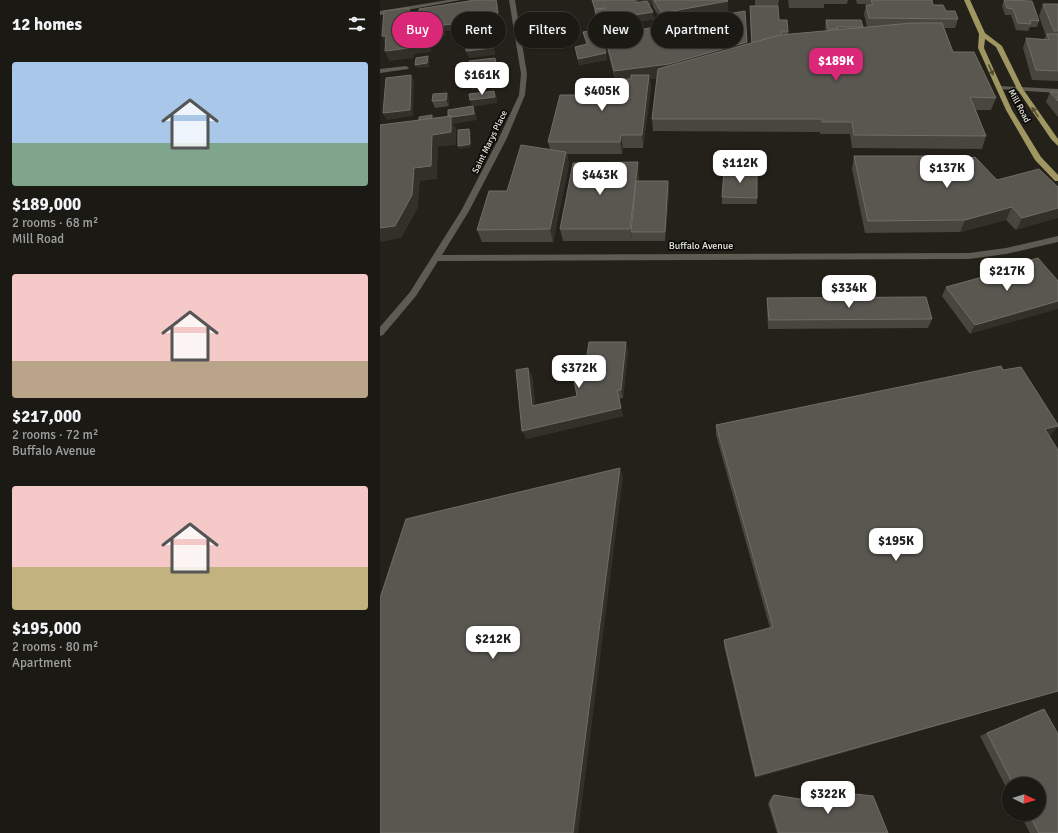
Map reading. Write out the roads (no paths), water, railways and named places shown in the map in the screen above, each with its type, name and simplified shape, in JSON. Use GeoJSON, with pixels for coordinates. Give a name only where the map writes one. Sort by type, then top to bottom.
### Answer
{"type":"FeatureCollection","features":[{"type":"Feature","properties":{"kind":"main road","name":"Mill Road"},"geometry":{"type":"LineString","coordinates":[[967,0],[982,34],[981,48],[1009,110],[1038,158],[1058,179]]}},
{"type":"Feature","properties":{"kind":"main road","name":"Mill Road"},"geometry":{"type":"LineString","coordinates":[[982,34],[999,46],[1020,89],[1052,138],[1058,144]]}},
{"type":"Feature","properties":{"kind":"street"},"geometry":{"type":"LineString","coordinates":[[380,13],[458,0]]}},
{"type":"Feature","properties":{"kind":"street","name":"Saint Marys Place"},"geometry":{"type":"LineString","coordinates":[[435,258],[465,211],[503,138],[522,95],[524,74],[512,0]]}},
{"type":"Feature","properties":{"kind":"street"},"geometry":{"type":"LineString","coordinates":[[380,71],[406,68]]}},
{"type":"Feature","properties":{"kind":"street"},"geometry":{"type":"LineString","coordinates":[[1000,88],[1058,91]]}},
{"type":"Feature","properties":{"kind":"street","name":"Buffalo Avenue"},"geometry":{"type":"LineString","coordinates":[[435,258],[968,256],[1006,251],[1058,239]]}},
{"type":"Feature","properties":{"kind":"street"},"geometry":{"type":"LineString","coordinates":[[380,333],[413,294],[435,258]]}}]}
